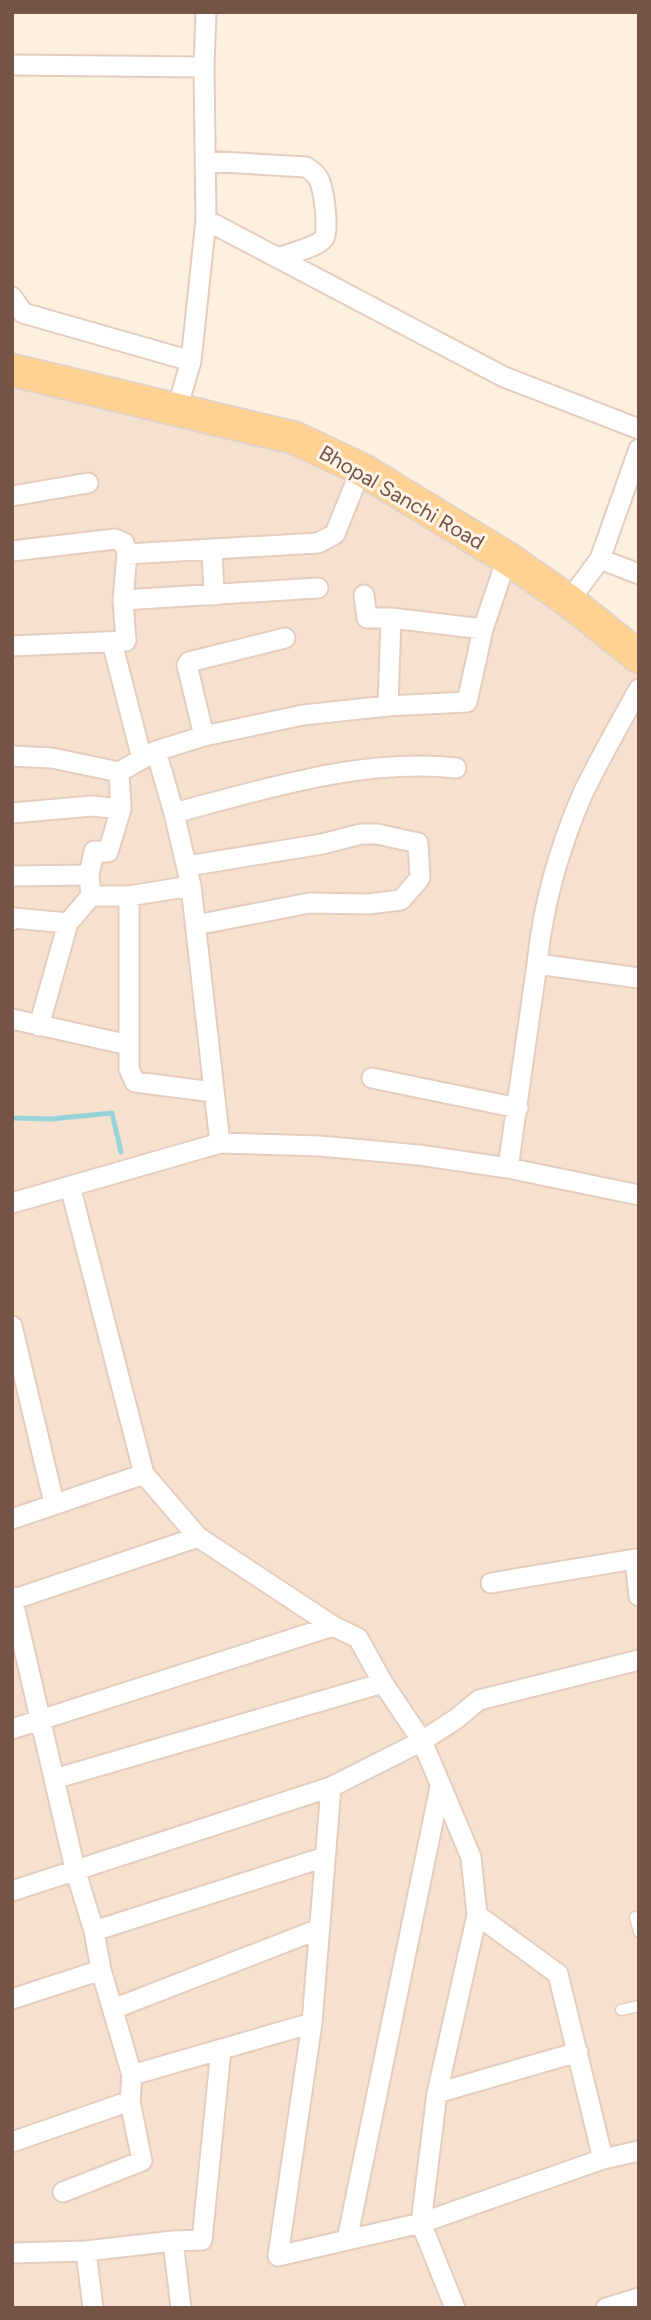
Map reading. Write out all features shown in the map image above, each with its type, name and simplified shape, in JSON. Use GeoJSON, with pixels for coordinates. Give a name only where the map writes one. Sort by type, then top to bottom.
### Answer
{"type":"FeatureCollection","features":[{"type":"Feature","properties":{"kind":"main road","name":"Bhopal Sanchi Road"},"geometry":{"type":"LineString","coordinates":[[12,370],[295,438],[361,469],[507,558],[569,601],[639,657]]}},
{"type":"Feature","properties":{"kind":"street"},"geometry":{"type":"LineString","coordinates":[[177,409],[191,360],[206,220],[206,12]]}},
{"type":"Feature","properties":{"kind":"street"},"geometry":{"type":"LineString","coordinates":[[12,65],[204,67]]}},
{"type":"Feature","properties":{"kind":"street"},"geometry":{"type":"LineString","coordinates":[[205,161],[306,167],[318,177],[327,230],[324,239],[278,258]]}},
{"type":"Feature","properties":{"kind":"street"},"geometry":{"type":"LineString","coordinates":[[206,220],[504,377],[639,429]]}},
{"type":"Feature","properties":{"kind":"street"},"geometry":{"type":"LineString","coordinates":[[12,298],[23,313],[191,360]]}},
{"type":"Feature","properties":{"kind":"street"},"geometry":{"type":"LineString","coordinates":[[569,601],[600,559],[639,449]]}},
{"type":"Feature","properties":{"kind":"street"},"geometry":{"type":"LineString","coordinates":[[127,554],[318,543],[335,534],[340,526],[361,469]]}},
{"type":"Feature","properties":{"kind":"street"},"geometry":{"type":"LineString","coordinates":[[12,496],[88,483]]}},
{"type":"Feature","properties":{"kind":"street"},"geometry":{"type":"LineString","coordinates":[[12,551],[115,539],[124,542],[127,554],[123,600],[126,641],[12,646]]}},
{"type":"Feature","properties":{"kind":"street"},"geometry":{"type":"LineString","coordinates":[[212,550],[214,594]]}},
{"type":"Feature","properties":{"kind":"street"},"geometry":{"type":"LineString","coordinates":[[12,756],[52,758],[119,772],[149,755],[204,736],[303,715],[388,706],[467,702],[483,629],[507,558]]}},
{"type":"Feature","properties":{"kind":"street"},"geometry":{"type":"LineString","coordinates":[[600,559],[639,574]]}},
{"type":"Feature","properties":{"kind":"street"},"geometry":{"type":"LineString","coordinates":[[123,600],[318,588]]}},
{"type":"Feature","properties":{"kind":"street"},"geometry":{"type":"LineString","coordinates":[[364,595],[367,618],[391,618],[483,629]]}},
{"type":"Feature","properties":{"kind":"street"},"geometry":{"type":"LineString","coordinates":[[388,706],[391,618]]}},
{"type":"Feature","properties":{"kind":"street"},"geometry":{"type":"LineString","coordinates":[[204,736],[187,665],[189,662],[285,638]]}},
{"type":"Feature","properties":{"kind":"street"},"geometry":{"type":"LineString","coordinates":[[112,642],[149,755],[174,813],[187,866],[220,1143]]}},
{"type":"Feature","properties":{"kind":"street"},"geometry":{"type":"LineString","coordinates":[[508,1168],[540,935],[555,865],[583,793],[639,689]]}},
{"type":"Feature","properties":{"kind":"street"},"geometry":{"type":"LineString","coordinates":[[174,813],[253,792],[360,769],[456,768]]}},
{"type":"Feature","properties":{"kind":"street"},"geometry":{"type":"LineString","coordinates":[[39,1026],[68,923],[92,896],[89,875],[94,851],[108,852],[121,809],[119,772]]}},
{"type":"Feature","properties":{"kind":"street"},"geometry":{"type":"LineString","coordinates":[[12,813],[92,806],[121,809]]}},
{"type":"Feature","properties":{"kind":"street"},"geometry":{"type":"LineString","coordinates":[[187,866],[322,844],[361,834],[377,834],[418,843],[420,878],[401,900],[368,904],[309,903],[196,925]]}},
{"type":"Feature","properties":{"kind":"street"},"geometry":{"type":"LineString","coordinates":[[12,876],[89,875]]}},
{"type":"Feature","properties":{"kind":"street"},"geometry":{"type":"LineString","coordinates":[[92,896],[130,897],[191,886]]}},
{"type":"Feature","properties":{"kind":"street"},"geometry":{"type":"LineString","coordinates":[[130,897],[129,1069],[135,1082],[213,1092]]}},
{"type":"Feature","properties":{"kind":"street"},"geometry":{"type":"LineString","coordinates":[[12,920],[68,923]]}},
{"type":"Feature","properties":{"kind":"street"},"geometry":{"type":"LineString","coordinates":[[537,964],[639,978]]}},
{"type":"Feature","properties":{"kind":"street"},"geometry":{"type":"LineString","coordinates":[[12,1019],[130,1045]]}},
{"type":"Feature","properties":{"kind":"street"},"geometry":{"type":"LineString","coordinates":[[372,1079],[518,1108]]}},
{"type":"Feature","properties":{"kind":"street"},"geometry":{"type":"LineString","coordinates":[[12,1203],[220,1143],[320,1146],[419,1155],[508,1168],[639,1195]]}},
{"type":"Feature","properties":{"kind":"street"},"geometry":{"type":"LineString","coordinates":[[70,1186],[144,1474],[198,1537],[333,1626],[358,1638],[383,1683],[422,1741],[471,1857],[477,1915],[437,2093],[421,2223],[455,2308]]}},
{"type":"Feature","properties":{"kind":"street"},"geometry":{"type":"LineString","coordinates":[[12,1326],[54,1503]]}},
{"type":"Feature","properties":{"kind":"street"},"geometry":{"type":"LineString","coordinates":[[12,1519],[144,1474]]}},
{"type":"Feature","properties":{"kind":"street"},"geometry":{"type":"LineString","coordinates":[[63,2192],[142,2161],[130,2101],[132,2075],[75,1869],[13,1599],[198,1537]]}},
{"type":"Feature","properties":{"kind":"street"},"geometry":{"type":"LineString","coordinates":[[491,1583],[635,1559],[639,1596]]}},
{"type":"Feature","properties":{"kind":"street"},"geometry":{"type":"LineString","coordinates":[[12,1729],[333,1626]]}},
{"type":"Feature","properties":{"kind":"street"},"geometry":{"type":"LineString","coordinates":[[12,1891],[331,1787],[422,1741],[480,1700],[639,1660]]}},
{"type":"Feature","properties":{"kind":"street"},"geometry":{"type":"LineString","coordinates":[[54,1779],[383,1683]]}},
{"type":"Feature","properties":{"kind":"street"},"geometry":{"type":"LineString","coordinates":[[331,1787],[312,2023],[278,2256],[421,2223],[603,2159],[639,2151]]}},
{"type":"Feature","properties":{"kind":"street"},"geometry":{"type":"LineString","coordinates":[[347,2240],[440,1787]]}},
{"type":"Feature","properties":{"kind":"street"},"geometry":{"type":"LineString","coordinates":[[94,1931],[325,1857]]}},
{"type":"Feature","properties":{"kind":"street"},"geometry":{"type":"LineString","coordinates":[[477,1915],[558,1974],[603,2159]]}},
{"type":"Feature","properties":{"kind":"street"},"geometry":{"type":"LineString","coordinates":[[113,2008],[319,1929]]}},
{"type":"Feature","properties":{"kind":"street"},"geometry":{"type":"LineString","coordinates":[[12,1999],[101,1970]]}},
{"type":"Feature","properties":{"kind":"street"},"geometry":{"type":"LineString","coordinates":[[132,2075],[312,2023]]}},
{"type":"Feature","properties":{"kind":"street"},"geometry":{"type":"LineString","coordinates":[[12,2253],[86,2251],[202,2240],[221,2049]]}},
{"type":"Feature","properties":{"kind":"street"},"geometry":{"type":"LineString","coordinates":[[437,2093],[578,2052]]}},
{"type":"Feature","properties":{"kind":"street"},"geometry":{"type":"LineString","coordinates":[[12,2142],[130,2101]]}},
{"type":"Feature","properties":{"kind":"street"},"geometry":{"type":"LineString","coordinates":[[173,2241],[181,2308]]}},
{"type":"Feature","properties":{"kind":"street"},"geometry":{"type":"LineString","coordinates":[[86,2251],[93,2308]]}},
{"type":"Feature","properties":{"kind":"street"},"geometry":{"type":"LineString","coordinates":[[606,2308],[639,2298]]}},
{"type":"Feature","properties":{"kind":"lane"},"geometry":{"type":"LineString","coordinates":[[635,1917],[639,1932]]}},
{"type":"Feature","properties":{"kind":"lane"},"geometry":{"type":"LineString","coordinates":[[621,2010],[639,2006]]}},
{"type":"Feature","properties":{"kind":"shaded area"},"geometry":{"type":"Polygon","coordinates":[[[12,376],[233,422],[411,499],[639,669],[639,2308],[12,2308],[12,376]]]}},
{"type":"Feature","properties":{"kind":"waterway"},"geometry":{"type":"LineString","coordinates":[[12,1118],[51,1119],[112,1113],[121,1152]]}}]}
